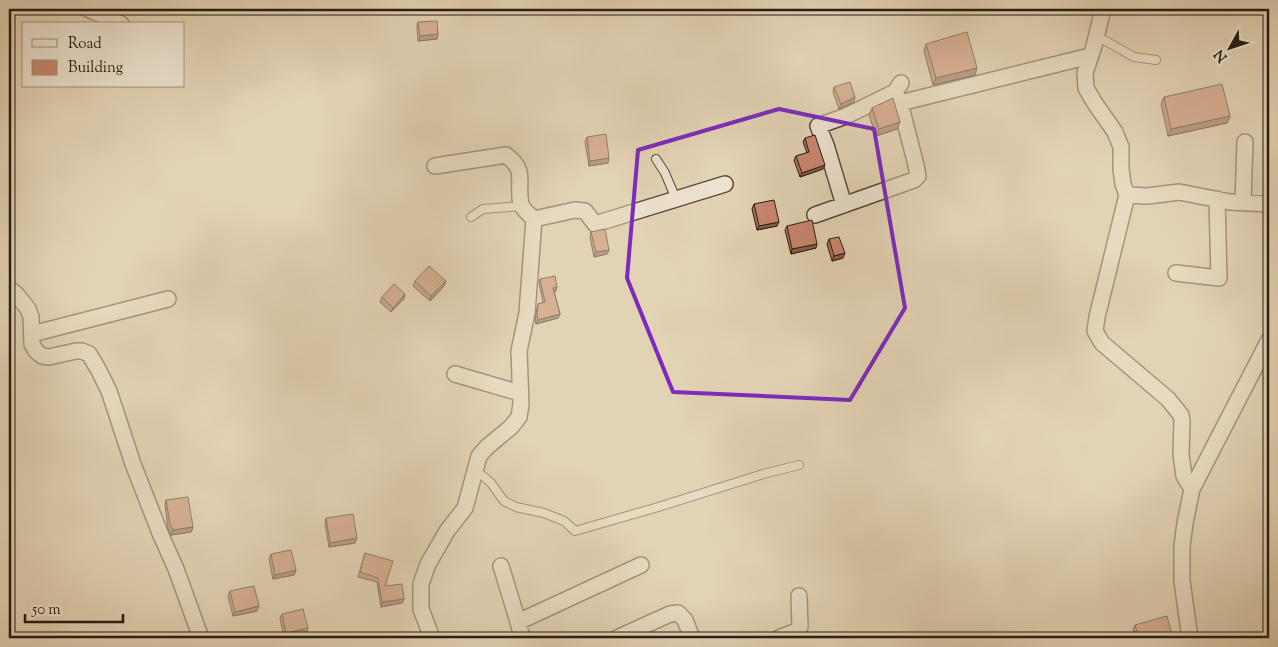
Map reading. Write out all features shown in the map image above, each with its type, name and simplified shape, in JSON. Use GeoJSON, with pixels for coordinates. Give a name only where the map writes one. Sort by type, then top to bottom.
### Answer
{"type":"FeatureCollection","features":[{"type":"Feature","properties":{"kind":"street"},"geometry":{"type":"LineString","coordinates":[[88,9],[117,22]]}},
{"type":"Feature","properties":{"kind":"street"},"geometry":{"type":"LineString","coordinates":[[1104,9],[1084,72],[1086,88],[1115,132],[1121,147],[1123,184],[1128,195],[1095,331],[1102,343],[1168,399],[1181,415],[1181,455],[1184,476],[1192,489]]}},
{"type":"Feature","properties":{"kind":"street"},"geometry":{"type":"LineString","coordinates":[[844,205],[826,145],[818,126],[899,93],[1090,56]]}},
{"type":"Feature","properties":{"kind":"street"},"geometry":{"type":"LineString","coordinates":[[815,215],[914,180],[918,176],[899,93]]}},
{"type":"Feature","properties":{"kind":"street"},"geometry":{"type":"LineString","coordinates":[[1243,202],[1245,142]]}},
{"type":"Feature","properties":{"kind":"street"},"geometry":{"type":"LineString","coordinates":[[432,638],[421,609],[421,584],[428,564],[447,531],[465,508],[479,456],[511,427],[519,417],[521,404],[519,351],[527,313],[534,219],[522,206],[519,170],[513,160],[506,155],[435,166]]}},
{"type":"Feature","properties":{"kind":"street"},"geometry":{"type":"LineString","coordinates":[[534,219],[575,210],[585,211],[595,224],[725,184]]}},
{"type":"Feature","properties":{"kind":"street"},"geometry":{"type":"LineString","coordinates":[[1128,195],[1148,196],[1179,192],[1230,202],[1269,204]]}},
{"type":"Feature","properties":{"kind":"street"},"geometry":{"type":"LineString","coordinates":[[1176,273],[1219,278],[1217,199]]}},
{"type":"Feature","properties":{"kind":"street"},"geometry":{"type":"LineString","coordinates":[[9,288],[28,309],[31,317],[32,344],[36,351],[42,356],[82,351],[89,354],[98,369],[109,391],[160,534],[176,569],[201,638]]}},
{"type":"Feature","properties":{"kind":"street"},"geometry":{"type":"LineString","coordinates":[[32,334],[168,299]]}},
{"type":"Feature","properties":{"kind":"street"},"geometry":{"type":"LineString","coordinates":[[1190,638],[1182,581],[1182,546],[1192,489],[1269,340]]}},
{"type":"Feature","properties":{"kind":"street"},"geometry":{"type":"LineString","coordinates":[[455,374],[520,393]]}},
{"type":"Feature","properties":{"kind":"street"},"geometry":{"type":"LineString","coordinates":[[518,622],[641,565]]}},
{"type":"Feature","properties":{"kind":"street"},"geometry":{"type":"LineString","coordinates":[[501,566],[522,638]]}},
{"type":"Feature","properties":{"kind":"street"},"geometry":{"type":"LineString","coordinates":[[779,638],[797,631],[800,627],[798,596]]}},
{"type":"Feature","properties":{"kind":"street"},"geometry":{"type":"LineString","coordinates":[[617,638],[670,614],[678,613],[686,620],[692,638]]}},
{"type":"Feature","properties":{"kind":"lane"},"geometry":{"type":"LineString","coordinates":[[1096,36],[1134,57],[1156,60]]}},
{"type":"Feature","properties":{"kind":"lane"},"geometry":{"type":"LineString","coordinates":[[656,159],[665,173],[676,199]]}},
{"type":"Feature","properties":{"kind":"lane"},"geometry":{"type":"LineString","coordinates":[[471,217],[483,209],[522,206]]}},
{"type":"Feature","properties":{"kind":"lane"},"geometry":{"type":"LineString","coordinates":[[476,470],[491,482],[504,501],[516,507],[544,513],[564,521],[575,531],[763,474],[799,465]]}},
{"type":"Feature","properties":{"kind":"highlighted area"},"geometry":{"type":"Polygon","coordinates":[[[779,109],[874,129],[905,308],[850,400],[673,392],[627,278],[638,150],[779,109]]]}},
{"type":"Feature","properties":{"kind":"building"},"geometry":{"type":"Polygon","coordinates":[[[437,21],[438,34],[420,36],[418,22],[437,21]]]}},
{"type":"Feature","properties":{"kind":"building"},"geometry":{"type":"Polygon","coordinates":[[[967,32],[977,68],[936,78],[926,44],[967,32]]]}},
{"type":"Feature","properties":{"kind":"building"},"geometry":{"type":"Polygon","coordinates":[[[850,82],[855,97],[841,104],[834,87],[850,82]]]}},
{"type":"Feature","properties":{"kind":"building"},"geometry":{"type":"Polygon","coordinates":[[[1222,84],[1230,116],[1171,129],[1164,97],[1222,84]]]}},
{"type":"Feature","properties":{"kind":"building"},"geometry":{"type":"Polygon","coordinates":[[[893,98],[900,122],[879,129],[872,108],[893,98]]]}},
{"type":"Feature","properties":{"kind":"building"},"geometry":{"type":"Polygon","coordinates":[[[606,134],[609,158],[590,161],[587,137],[606,134]]]}},
{"type":"Feature","properties":{"kind":"building"},"geometry":{"type":"Polygon","coordinates":[[[815,135],[825,165],[802,173],[796,156],[809,152],[805,138],[815,135]]]}},
{"type":"Feature","properties":{"kind":"building"},"geometry":{"type":"Polygon","coordinates":[[[774,200],[779,222],[759,226],[754,204],[774,200]]]}},
{"type":"Feature","properties":{"kind":"building"},"geometry":{"type":"Polygon","coordinates":[[[812,220],[817,244],[792,249],[787,226],[812,220]]]}},
{"type":"Feature","properties":{"kind":"building"},"geometry":{"type":"Polygon","coordinates":[[[605,229],[609,250],[596,252],[591,232],[605,229]]]}},
{"type":"Feature","properties":{"kind":"building"},"geometry":{"type":"Polygon","coordinates":[[[839,237],[845,253],[834,256],[829,239],[839,237]]]}},
{"type":"Feature","properties":{"kind":"building"},"geometry":{"type":"Polygon","coordinates":[[[429,266],[446,281],[431,296],[415,281],[429,266]]]}},
{"type":"Feature","properties":{"kind":"building"},"geometry":{"type":"Polygon","coordinates":[[[555,276],[557,287],[553,288],[560,314],[538,320],[538,304],[545,302],[540,279],[555,276]]]}},
{"type":"Feature","properties":{"kind":"building"},"geometry":{"type":"Polygon","coordinates":[[[394,284],[405,294],[393,308],[382,297],[394,284]]]}},
{"type":"Feature","properties":{"kind":"building"},"geometry":{"type":"Polygon","coordinates":[[[188,497],[193,527],[173,530],[170,524],[166,500],[188,497]]]}},
{"type":"Feature","properties":{"kind":"building"},"geometry":{"type":"Polygon","coordinates":[[[353,514],[357,538],[330,543],[326,518],[353,514]]]}},
{"type":"Feature","properties":{"kind":"building"},"geometry":{"type":"Polygon","coordinates":[[[291,550],[296,570],[275,575],[271,554],[291,550]]]}},
{"type":"Feature","properties":{"kind":"building"},"geometry":{"type":"Polygon","coordinates":[[[365,553],[393,561],[385,586],[402,584],[404,599],[382,602],[378,578],[360,572],[365,553]]]}},
{"type":"Feature","properties":{"kind":"building"},"geometry":{"type":"Polygon","coordinates":[[[254,586],[259,606],[235,612],[230,591],[254,586]]]}},
{"type":"Feature","properties":{"kind":"building"},"geometry":{"type":"Polygon","coordinates":[[[303,609],[308,628],[286,633],[282,614],[303,609]]]}},
{"type":"Feature","properties":{"kind":"building"},"geometry":{"type":"Polygon","coordinates":[[[1167,616],[1173,638],[1139,638],[1135,625],[1167,616]]]}}]}
